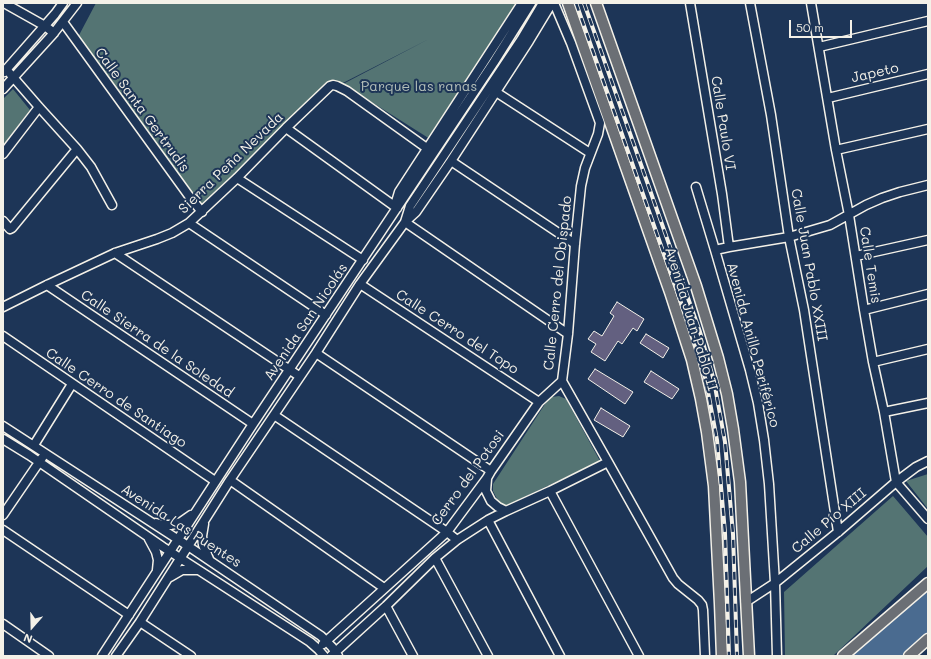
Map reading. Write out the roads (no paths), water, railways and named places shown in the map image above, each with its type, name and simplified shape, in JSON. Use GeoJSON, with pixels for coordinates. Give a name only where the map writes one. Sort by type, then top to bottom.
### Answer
{"type":"FeatureCollection","features":[{"type":"Feature","properties":{"kind":"main road","name":"Avenida Juan Pablo II"},"geometry":{"type":"LineString","coordinates":[[568,3],[670,292],[692,360],[707,432],[714,486],[722,656]]}},
{"type":"Feature","properties":{"kind":"main road","name":"Avenida Juan Pablo II"},"geometry":{"type":"LineString","coordinates":[[596,3],[696,286],[718,358],[727,394],[740,482],[749,656]]}},
{"type":"Feature","properties":{"kind":"main road"},"geometry":{"type":"LineString","coordinates":[[843,656],[928,583]]}},
{"type":"Feature","properties":{"kind":"main road"},"geometry":{"type":"LineString","coordinates":[[909,656],[928,639]]}},
{"type":"Feature","properties":{"kind":"street"},"geometry":{"type":"LineString","coordinates":[[4,3],[45,26],[54,33]]}},
{"type":"Feature","properties":{"kind":"street"},"geometry":{"type":"LineString","coordinates":[[63,3],[45,26],[5,71],[14,77],[38,107],[77,149],[91,167],[112,205]]}},
{"type":"Feature","properties":{"kind":"street"},"geometry":{"type":"LineString","coordinates":[[3,89],[54,33],[77,3]]}},
{"type":"Feature","properties":{"kind":"street"},"geometry":{"type":"LineString","coordinates":[[397,208],[396,202],[399,192],[522,3]]}},
{"type":"Feature","properties":{"kind":"street","name":"Avenida San Nicolás"},"geometry":{"type":"LineString","coordinates":[[102,656],[169,551],[494,62],[531,3]]}},
{"type":"Feature","properties":{"kind":"street","name":"Avenida San Nicolás"},"geometry":{"type":"LineString","coordinates":[[116,656],[140,622],[230,480],[316,353],[360,284],[405,222],[410,206],[521,40],[543,3]]}},
{"type":"Feature","properties":{"kind":"street"},"geometry":{"type":"LineString","coordinates":[[553,3],[451,161],[416,212],[405,222],[568,334]]}},
{"type":"Feature","properties":{"kind":"street","name":"Calle Cerro del Obispado"},"geometry":{"type":"LineString","coordinates":[[553,3],[572,43],[600,123],[598,134],[585,168],[581,186],[568,334],[562,381],[673,578],[702,604],[705,656]]}},
{"type":"Feature","properties":{"kind":"street","name":"Calle Paulo VI"},"geometry":{"type":"LineString","coordinates":[[690,3],[722,194],[729,247]]}},
{"type":"Feature","properties":{"kind":"street","name":"Calle Juan Pablo XXIII"},"geometry":{"type":"LineString","coordinates":[[750,3],[771,115],[789,237],[804,310],[838,532]]}},
{"type":"Feature","properties":{"kind":"street","name":"Calle Temis"},"geometry":{"type":"LineString","coordinates":[[811,3],[836,150],[849,215],[864,310],[896,482]]}},
{"type":"Feature","properties":{"kind":"street"},"geometry":{"type":"LineString","coordinates":[[819,47],[928,21]]}},
{"type":"Feature","properties":{"kind":"street","name":"Calle Santa Gertrudis"},"geometry":{"type":"LineString","coordinates":[[63,22],[202,212]]}},
{"type":"Feature","properties":{"kind":"street","name":"Japeto"},"geometry":{"type":"LineString","coordinates":[[828,98],[928,74]]}},
{"type":"Feature","properties":{"kind":"street","name":"Sierra Peña Nevada"},"geometry":{"type":"LineString","coordinates":[[3,307],[115,253],[172,233],[189,223],[330,86],[337,86],[348,91],[428,149]]}},
{"type":"Feature","properties":{"kind":"street"},"geometry":{"type":"LineString","coordinates":[[496,92],[590,153]]}},
{"type":"Feature","properties":{"kind":"street"},"geometry":{"type":"LineString","coordinates":[[3,154],[38,107]]}},
{"type":"Feature","properties":{"kind":"street"},"geometry":{"type":"LineString","coordinates":[[286,128],[397,208]]}},
{"type":"Feature","properties":{"kind":"street"},"geometry":{"type":"LineString","coordinates":[[836,150],[928,129]]}},
{"type":"Feature","properties":{"kind":"street"},"geometry":{"type":"LineString","coordinates":[[3,221],[10,229],[77,149]]}},
{"type":"Feature","properties":{"kind":"street"},"geometry":{"type":"LineString","coordinates":[[451,161],[575,244]]}},
{"type":"Feature","properties":{"kind":"street"},"geometry":{"type":"LineString","coordinates":[[237,178],[363,260]]}},
{"type":"Feature","properties":{"kind":"street"},"geometry":{"type":"LineString","coordinates":[[715,250],[789,237],[830,225],[882,198],[928,185]]}},
{"type":"Feature","properties":{"kind":"street","name":"Avenida Anillo Periférico"},"geometry":{"type":"LineString","coordinates":[[696,187],[750,370],[759,411],[769,484],[775,583],[777,656]]}},
{"type":"Feature","properties":{"kind":"street"},"geometry":{"type":"LineString","coordinates":[[189,223],[326,315]]}},
{"type":"Feature","properties":{"kind":"street"},"geometry":{"type":"LineString","coordinates":[[856,256],[928,240]]}},
{"type":"Feature","properties":{"kind":"street"},"geometry":{"type":"LineString","coordinates":[[115,253],[299,376]]}},
{"type":"Feature","properties":{"kind":"street","name":"Calle Cerro del Topo"},"geometry":{"type":"LineString","coordinates":[[360,284],[539,402]]}},
{"type":"Feature","properties":{"kind":"street","name":"Calle Sierra de la Soledad"},"geometry":{"type":"LineString","coordinates":[[47,285],[253,424]]}},
{"type":"Feature","properties":{"kind":"street"},"geometry":{"type":"LineString","coordinates":[[864,310],[928,294]]}},
{"type":"Feature","properties":{"kind":"street","name":"Calle Cerro de Santiago"},"geometry":{"type":"LineString","coordinates":[[3,336],[215,481]]}},
{"type":"Feature","properties":{"kind":"street"},"geometry":{"type":"LineString","coordinates":[[874,362],[928,349]]}},
{"type":"Feature","properties":{"kind":"street"},"geometry":{"type":"LineString","coordinates":[[316,353],[489,474],[486,491],[487,495],[494,505],[506,511]]}},
{"type":"Feature","properties":{"kind":"street","name":"Cerro del Potosi"},"geometry":{"type":"LineString","coordinates":[[318,649],[326,640],[447,532],[539,402],[562,381]]}},
{"type":"Feature","properties":{"kind":"street"},"geometry":{"type":"LineString","coordinates":[[34,446],[72,384]]}},
{"type":"Feature","properties":{"kind":"street"},"geometry":{"type":"LineString","coordinates":[[884,412],[928,403]]}},
{"type":"Feature","properties":{"kind":"street"},"geometry":{"type":"LineString","coordinates":[[274,415],[457,540]]}},
{"type":"Feature","properties":{"kind":"street","name":"Avenida Las Puentes"},"geometry":{"type":"LineString","coordinates":[[3,426],[188,546],[321,636],[326,640],[335,654]]}},
{"type":"Feature","properties":{"kind":"street"},"geometry":{"type":"LineString","coordinates":[[3,432],[18,436]]}},
{"type":"Feature","properties":{"kind":"street","name":"Avenida Las Puentes"},"geometry":{"type":"LineString","coordinates":[[3,439],[169,551],[303,638],[318,649],[324,656]]}},
{"type":"Feature","properties":{"kind":"street"},"geometry":{"type":"LineString","coordinates":[[3,515],[45,453]]}},
{"type":"Feature","properties":{"kind":"street","name":"Calle Pío XIII"},"geometry":{"type":"LineString","coordinates":[[746,602],[775,583],[838,532],[896,482],[928,461]]}},
{"type":"Feature","properties":{"kind":"street","name":"Cerro del Potosi"},"geometry":{"type":"LineString","coordinates":[[335,654],[435,558],[457,540],[488,520],[608,462]]}},
{"type":"Feature","properties":{"kind":"street"},"geometry":{"type":"LineString","coordinates":[[230,480],[384,588]]}},
{"type":"Feature","properties":{"kind":"street"},"geometry":{"type":"LineString","coordinates":[[896,482],[928,519]]}},
{"type":"Feature","properties":{"kind":"street"},"geometry":{"type":"LineString","coordinates":[[550,491],[639,656]]}},
{"type":"Feature","properties":{"kind":"street"},"geometry":{"type":"LineString","coordinates":[[150,521],[162,525],[171,525],[181,522],[195,512]]}},
{"type":"Feature","properties":{"kind":"street"},"geometry":{"type":"LineString","coordinates":[[205,519],[203,529],[203,545],[209,560]]}},
{"type":"Feature","properties":{"kind":"street"},"geometry":{"type":"LineString","coordinates":[[488,520],[560,656]]}},
{"type":"Feature","properties":{"kind":"street"},"geometry":{"type":"LineString","coordinates":[[3,530],[129,615]]}},
{"type":"Feature","properties":{"kind":"street"},"geometry":{"type":"LineString","coordinates":[[148,537],[156,552],[158,560],[157,570]]}},
{"type":"Feature","properties":{"kind":"street"},"geometry":{"type":"LineString","coordinates":[[435,558],[488,656]]}},
{"type":"Feature","properties":{"kind":"street"},"geometry":{"type":"LineString","coordinates":[[168,578],[182,570],[198,570]]}},
{"type":"Feature","properties":{"kind":"street"},"geometry":{"type":"LineString","coordinates":[[386,606],[413,656]]}},
{"type":"Feature","properties":{"kind":"street"},"geometry":{"type":"LineString","coordinates":[[140,622],[191,656]]}},
{"type":"Feature","properties":{"kind":"street"},"geometry":{"type":"LineString","coordinates":[[3,624],[49,656]]}},
{"type":"Feature","properties":{"kind":"water"},"geometry":{"type":"Polygon","coordinates":[[[928,583],[928,639],[909,656],[843,656],[928,583]]]}},
{"type":"Feature","properties":{"kind":"railway"},"geometry":{"type":"LineString","coordinates":[[576,3],[693,337],[706,381],[717,440],[725,533],[729,656]]}},
{"type":"Feature","properties":{"kind":"railway"},"geometry":{"type":"LineString","coordinates":[[584,3],[700,332],[714,381],[725,442],[733,534],[737,656]]}},
{"type":"Feature","properties":{"kind":"park label","name":"Parque las ranas"},"geometry":{"type":"Point","coordinates":[419,87]}}]}
